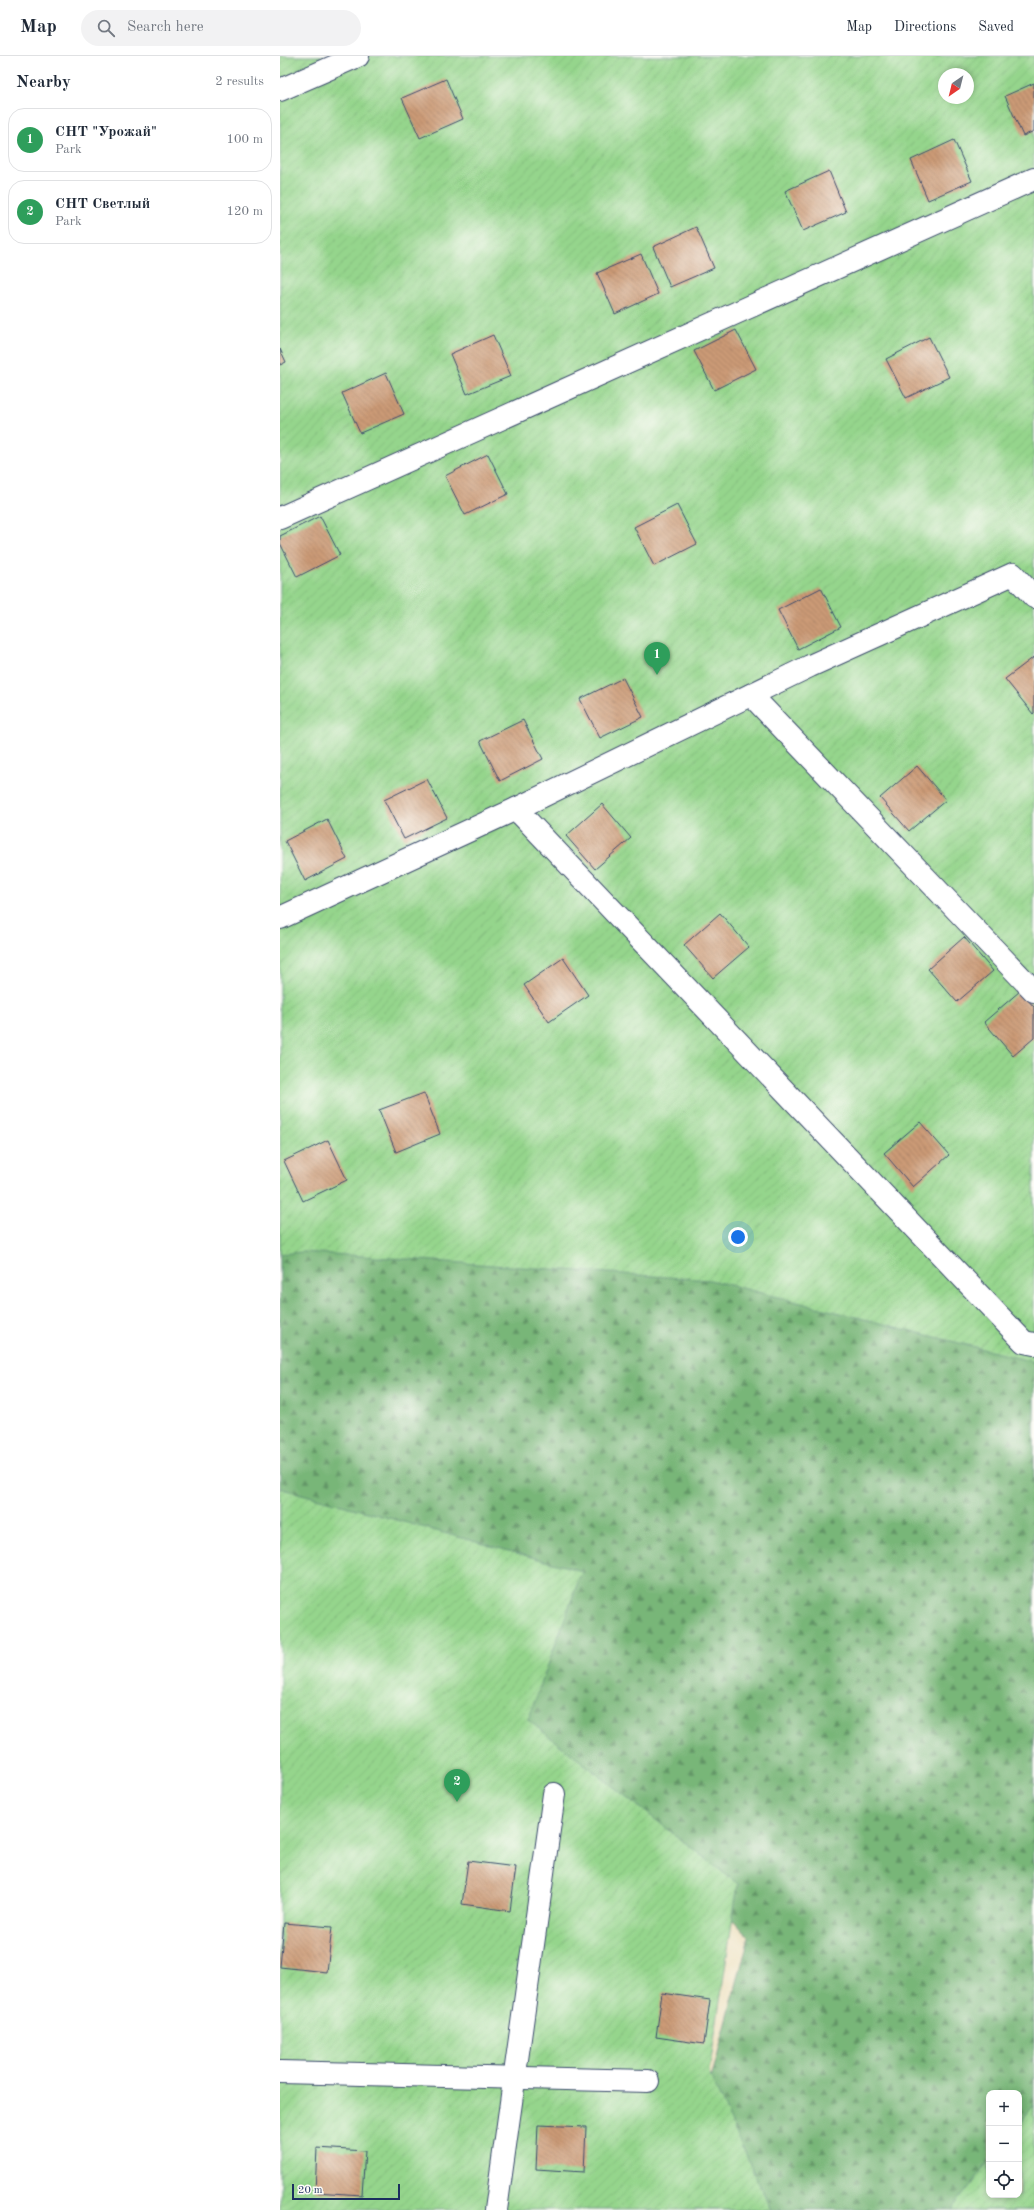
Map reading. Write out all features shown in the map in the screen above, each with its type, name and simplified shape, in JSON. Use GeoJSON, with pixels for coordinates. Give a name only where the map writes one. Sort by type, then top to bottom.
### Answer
{"type":"FeatureCollection","features":[{"type":"Feature","properties":{"kind":"street"},"geometry":{"type":"LineString","coordinates":[[280,90],[358,56]]}},
{"type":"Feature","properties":{"kind":"street"},"geometry":{"type":"LineString","coordinates":[[280,518],[1034,179]]}},
{"type":"Feature","properties":{"kind":"street"},"geometry":{"type":"LineString","coordinates":[[280,918],[516,809],[750,695],[1013,574],[1034,597]]}},
{"type":"Feature","properties":{"kind":"street"},"geometry":{"type":"LineString","coordinates":[[750,695],[1034,991]]}},
{"type":"Feature","properties":{"kind":"street"},"geometry":{"type":"LineString","coordinates":[[516,809],[1024,1342],[1034,1344]]}},
{"type":"Feature","properties":{"kind":"street"},"geometry":{"type":"LineString","coordinates":[[496,2210],[516,2078],[554,1794]]}},
{"type":"Feature","properties":{"kind":"street"},"geometry":{"type":"LineString","coordinates":[[280,2072],[648,2081]]}},
{"type":"Feature","properties":{"kind":"green space"},"geometry":{"type":"Polygon","coordinates":[[[280,56],[1034,56],[1034,1362],[710,1280],[303,1252],[280,1254],[280,56]]]}},
{"type":"Feature","properties":{"kind":"green space"},"geometry":{"type":"Polygon","coordinates":[[[280,1203],[1034,1325],[1034,2210],[696,2210],[694,2144],[749,1937],[705,1890],[280,1553],[280,1203]]]}},
{"type":"Feature","properties":{"kind":"green space"},"geometry":{"type":"Polygon","coordinates":[[[280,1488],[582,1571],[528,1720],[738,1884],[709,2073],[771,2210],[280,2210],[280,1488]]]}},
{"type":"Feature","properties":{"kind":"green space"},"geometry":{"type":"Polygon","coordinates":[[[1034,2105],[1034,2210],[951,2210],[986,2166],[986,2198],[1022,2198],[1022,2120],[1034,2105]]]}},
{"type":"Feature","properties":{"kind":"building"},"geometry":{"type":"Polygon","coordinates":[[[446,79],[463,119],[420,138],[402,98],[446,79]]]}},
{"type":"Feature","properties":{"kind":"building"},"geometry":{"type":"Polygon","coordinates":[[[1034,83],[1034,131],[1023,136],[1005,96],[1034,83]]]}},
{"type":"Feature","properties":{"kind":"building"},"geometry":{"type":"Polygon","coordinates":[[[954,140],[972,181],[928,200],[911,160],[954,140]]]}},
{"type":"Feature","properties":{"kind":"building"},"geometry":{"type":"Polygon","coordinates":[[[829,171],[846,212],[803,231],[785,191],[829,171]]]}},
{"type":"Feature","properties":{"kind":"building"},"geometry":{"type":"Polygon","coordinates":[[[696,227],[714,268],[670,287],[653,247],[696,227]]]}},
{"type":"Feature","properties":{"kind":"building"},"geometry":{"type":"Polygon","coordinates":[[[641,254],[658,294],[615,314],[597,273],[641,254]]]}},
{"type":"Feature","properties":{"kind":"building"},"geometry":{"type":"Polygon","coordinates":[[[736,330],[756,369],[714,390],[694,351],[736,330]]]}},
{"type":"Feature","properties":{"kind":"building"},"geometry":{"type":"Polygon","coordinates":[[[493,335],[511,376],[467,394],[450,354],[493,335]]]}},
{"type":"Feature","properties":{"kind":"building"},"geometry":{"type":"Polygon","coordinates":[[[929,337],[949,377],[906,398],[886,359],[929,337]]]}},
{"type":"Feature","properties":{"kind":"building"},"geometry":{"type":"Polygon","coordinates":[[[280,349],[286,362],[280,365],[280,349]]]}},
{"type":"Feature","properties":{"kind":"building"},"geometry":{"type":"Polygon","coordinates":[[[386,373],[404,414],[360,433],[342,393],[386,373]]]}},
{"type":"Feature","properties":{"kind":"building"},"geometry":{"type":"Polygon","coordinates":[[[488,454],[508,494],[465,515],[445,476],[488,454]]]}},
{"type":"Feature","properties":{"kind":"building"},"geometry":{"type":"Polygon","coordinates":[[[677,505],[697,544],[654,566],[634,527],[677,505]]]}},
{"type":"Feature","properties":{"kind":"building"},"geometry":{"type":"Polygon","coordinates":[[[320,516],[340,555],[297,577],[280,543],[280,536],[320,516]]]}},
{"type":"Feature","properties":{"kind":"building"},"geometry":{"type":"Polygon","coordinates":[[[821,588],[841,627],[798,649],[778,610],[821,588]]]}},
{"type":"Feature","properties":{"kind":"building"},"geometry":{"type":"Polygon","coordinates":[[[1034,657],[1034,713],[1033,714],[1005,679],[1034,657]]]}},
{"type":"Feature","properties":{"kind":"building"},"geometry":{"type":"Polygon","coordinates":[[[623,678],[643,717],[600,738],[580,699],[623,678]]]}},
{"type":"Feature","properties":{"kind":"building"},"geometry":{"type":"Polygon","coordinates":[[[523,720],[543,759],[500,781],[480,741],[523,720]]]}},
{"type":"Feature","properties":{"kind":"building"},"geometry":{"type":"Polygon","coordinates":[[[917,766],[946,800],[909,831],[880,798],[917,766]]]}},
{"type":"Feature","properties":{"kind":"building"},"geometry":{"type":"Polygon","coordinates":[[[427,779],[447,818],[404,839],[384,800],[427,779]]]}},
{"type":"Feature","properties":{"kind":"building"},"geometry":{"type":"Polygon","coordinates":[[[602,804],[631,838],[595,869],[566,836],[602,804]]]}},
{"type":"Feature","properties":{"kind":"building"},"geometry":{"type":"Polygon","coordinates":[[[327,819],[347,859],[305,881],[285,841],[327,819]]]}},
{"type":"Feature","properties":{"kind":"building"},"geometry":{"type":"Polygon","coordinates":[[[720,913],[749,947],[713,978],[684,945],[720,913]]]}},
{"type":"Feature","properties":{"kind":"building"},"geometry":{"type":"Polygon","coordinates":[[[964,937],[993,971],[957,1002],[928,969],[964,937]]]}},
{"type":"Feature","properties":{"kind":"building"},"geometry":{"type":"Polygon","coordinates":[[[563,958],[588,995],[549,1022],[524,985],[563,958]]]}},
{"type":"Feature","properties":{"kind":"building"},"geometry":{"type":"Polygon","coordinates":[[[1020,991],[1034,1007],[1034,1038],[1013,1056],[984,1022],[1020,991]]]}},
{"type":"Feature","properties":{"kind":"building"},"geometry":{"type":"Polygon","coordinates":[[[424,1093],[440,1134],[396,1152],[379,1110],[424,1093]]]}},
{"type":"Feature","properties":{"kind":"building"},"geometry":{"type":"Polygon","coordinates":[[[920,1122],[949,1155],[913,1187],[884,1153],[920,1122]]]}},
{"type":"Feature","properties":{"kind":"building"},"geometry":{"type":"Polygon","coordinates":[[[328,1140],[347,1180],[303,1201],[284,1161],[328,1140]]]}},
{"type":"Feature","properties":{"kind":"building"},"geometry":{"type":"Polygon","coordinates":[[[468,1861],[516,1867],[510,1911],[462,1904],[468,1861]]]}},
{"type":"Feature","properties":{"kind":"building"},"geometry":{"type":"Polygon","coordinates":[[[284,1923],[332,1927],[327,1972],[280,1967],[284,1923]]]}},
{"type":"Feature","properties":{"kind":"building"},"geometry":{"type":"Polygon","coordinates":[[[662,1993],[710,2000],[704,2044],[656,2037],[662,1993]]]}},
{"type":"Feature","properties":{"kind":"building"},"geometry":{"type":"Polygon","coordinates":[[[538,2125],[586,2127],[584,2172],[536,2169],[538,2125]]]}},
{"type":"Feature","properties":{"kind":"building"},"geometry":{"type":"Polygon","coordinates":[[[317,2148],[365,2151],[362,2195],[315,2192],[317,2148]]]}},
{"type":"Feature","properties":{"kind":"place","name":"СНТ \"Урожай\""},"geometry":{"type":"Point","coordinates":[657,675]}},
{"type":"Feature","properties":{"kind":"place","name":"СНТ Светлый"},"geometry":{"type":"Point","coordinates":[457,1802]}}]}
